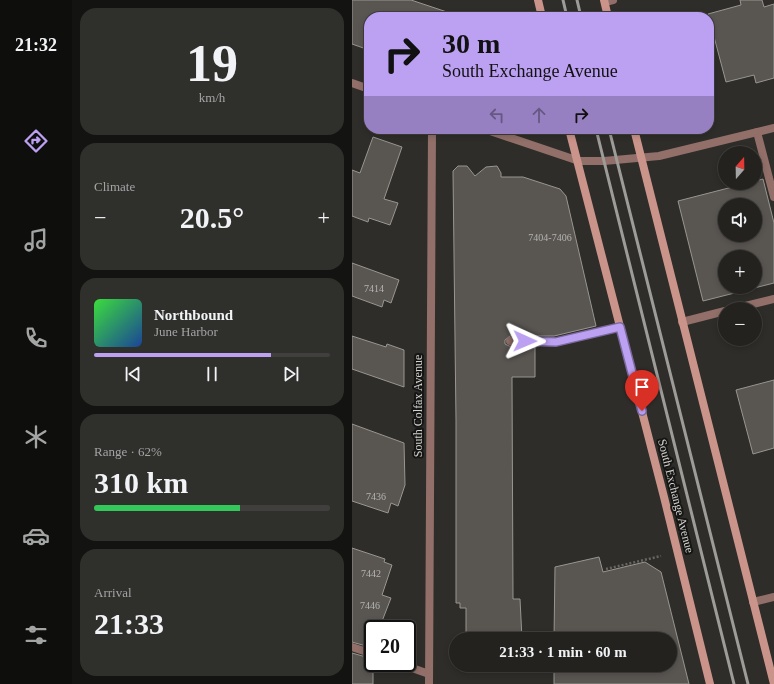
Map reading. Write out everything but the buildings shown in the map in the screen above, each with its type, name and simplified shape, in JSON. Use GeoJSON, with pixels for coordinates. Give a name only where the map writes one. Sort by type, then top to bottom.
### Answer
{"type":"FeatureCollection","features":[{"type":"Feature","properties":{"kind":"main road"},"geometry":{"type":"LineString","coordinates":[[538,0],[541,12]]}},
{"type":"Feature","properties":{"kind":"main road"},"geometry":{"type":"LineString","coordinates":[[607,1],[608,12]]}},
{"type":"Feature","properties":{"kind":"main road","name":"South Exchange Avenue"},"geometry":{"type":"LineString","coordinates":[[571,134],[579,162],[710,684]]}},
{"type":"Feature","properties":{"kind":"main road"},"geometry":{"type":"LineString","coordinates":[[635,134],[774,684]]}},
{"type":"Feature","properties":{"kind":"street"},"geometry":{"type":"LineString","coordinates":[[352,83],[364,87]]}},
{"type":"Feature","properties":{"kind":"street"},"geometry":{"type":"LineString","coordinates":[[498,134],[579,162],[642,159],[774,128]]}},
{"type":"Feature","properties":{"kind":"street"},"geometry":{"type":"LineString","coordinates":[[757,132],[774,197]]}},
{"type":"Feature","properties":{"kind":"street","name":"South Colfax Avenue"},"geometry":{"type":"LineString","coordinates":[[429,684],[432,134]]}},
{"type":"Feature","properties":{"kind":"street"},"geometry":{"type":"LineString","coordinates":[[762,302],[774,299]]}},
{"type":"Feature","properties":{"kind":"street"},"geometry":{"type":"LineString","coordinates":[[682,322],[718,313]]}},
{"type":"Feature","properties":{"kind":"street"},"geometry":{"type":"LineString","coordinates":[[510,341],[556,342],[620,327]]}},
{"type":"Feature","properties":{"kind":"street"},"geometry":{"type":"LineString","coordinates":[[753,602],[774,597]]}},
{"type":"Feature","properties":{"kind":"street"},"geometry":{"type":"LineString","coordinates":[[352,647],[364,651]]}},
{"type":"Feature","properties":{"kind":"street"},"geometry":{"type":"LineString","coordinates":[[416,669],[429,674]]}},
{"type":"Feature","properties":{"kind":"path"},"geometry":{"type":"LineString","coordinates":[[606,569],[661,556]]}},
{"type":"Feature","properties":{"kind":"railway"},"geometry":{"type":"LineString","coordinates":[[563,0],[566,12]]}},
{"type":"Feature","properties":{"kind":"railway"},"geometry":{"type":"LineString","coordinates":[[577,0],[580,12]]}},
{"type":"Feature","properties":{"kind":"railway"},"geometry":{"type":"LineString","coordinates":[[597,134],[734,684]]}},
{"type":"Feature","properties":{"kind":"railway"},"geometry":{"type":"LineString","coordinates":[[610,134],[748,684]]}},
{"type":"Feature","properties":{"kind":"route"},"geometry":{"type":"LineString","coordinates":[[525,341],[556,342],[620,327],[642,411]]}}]}
